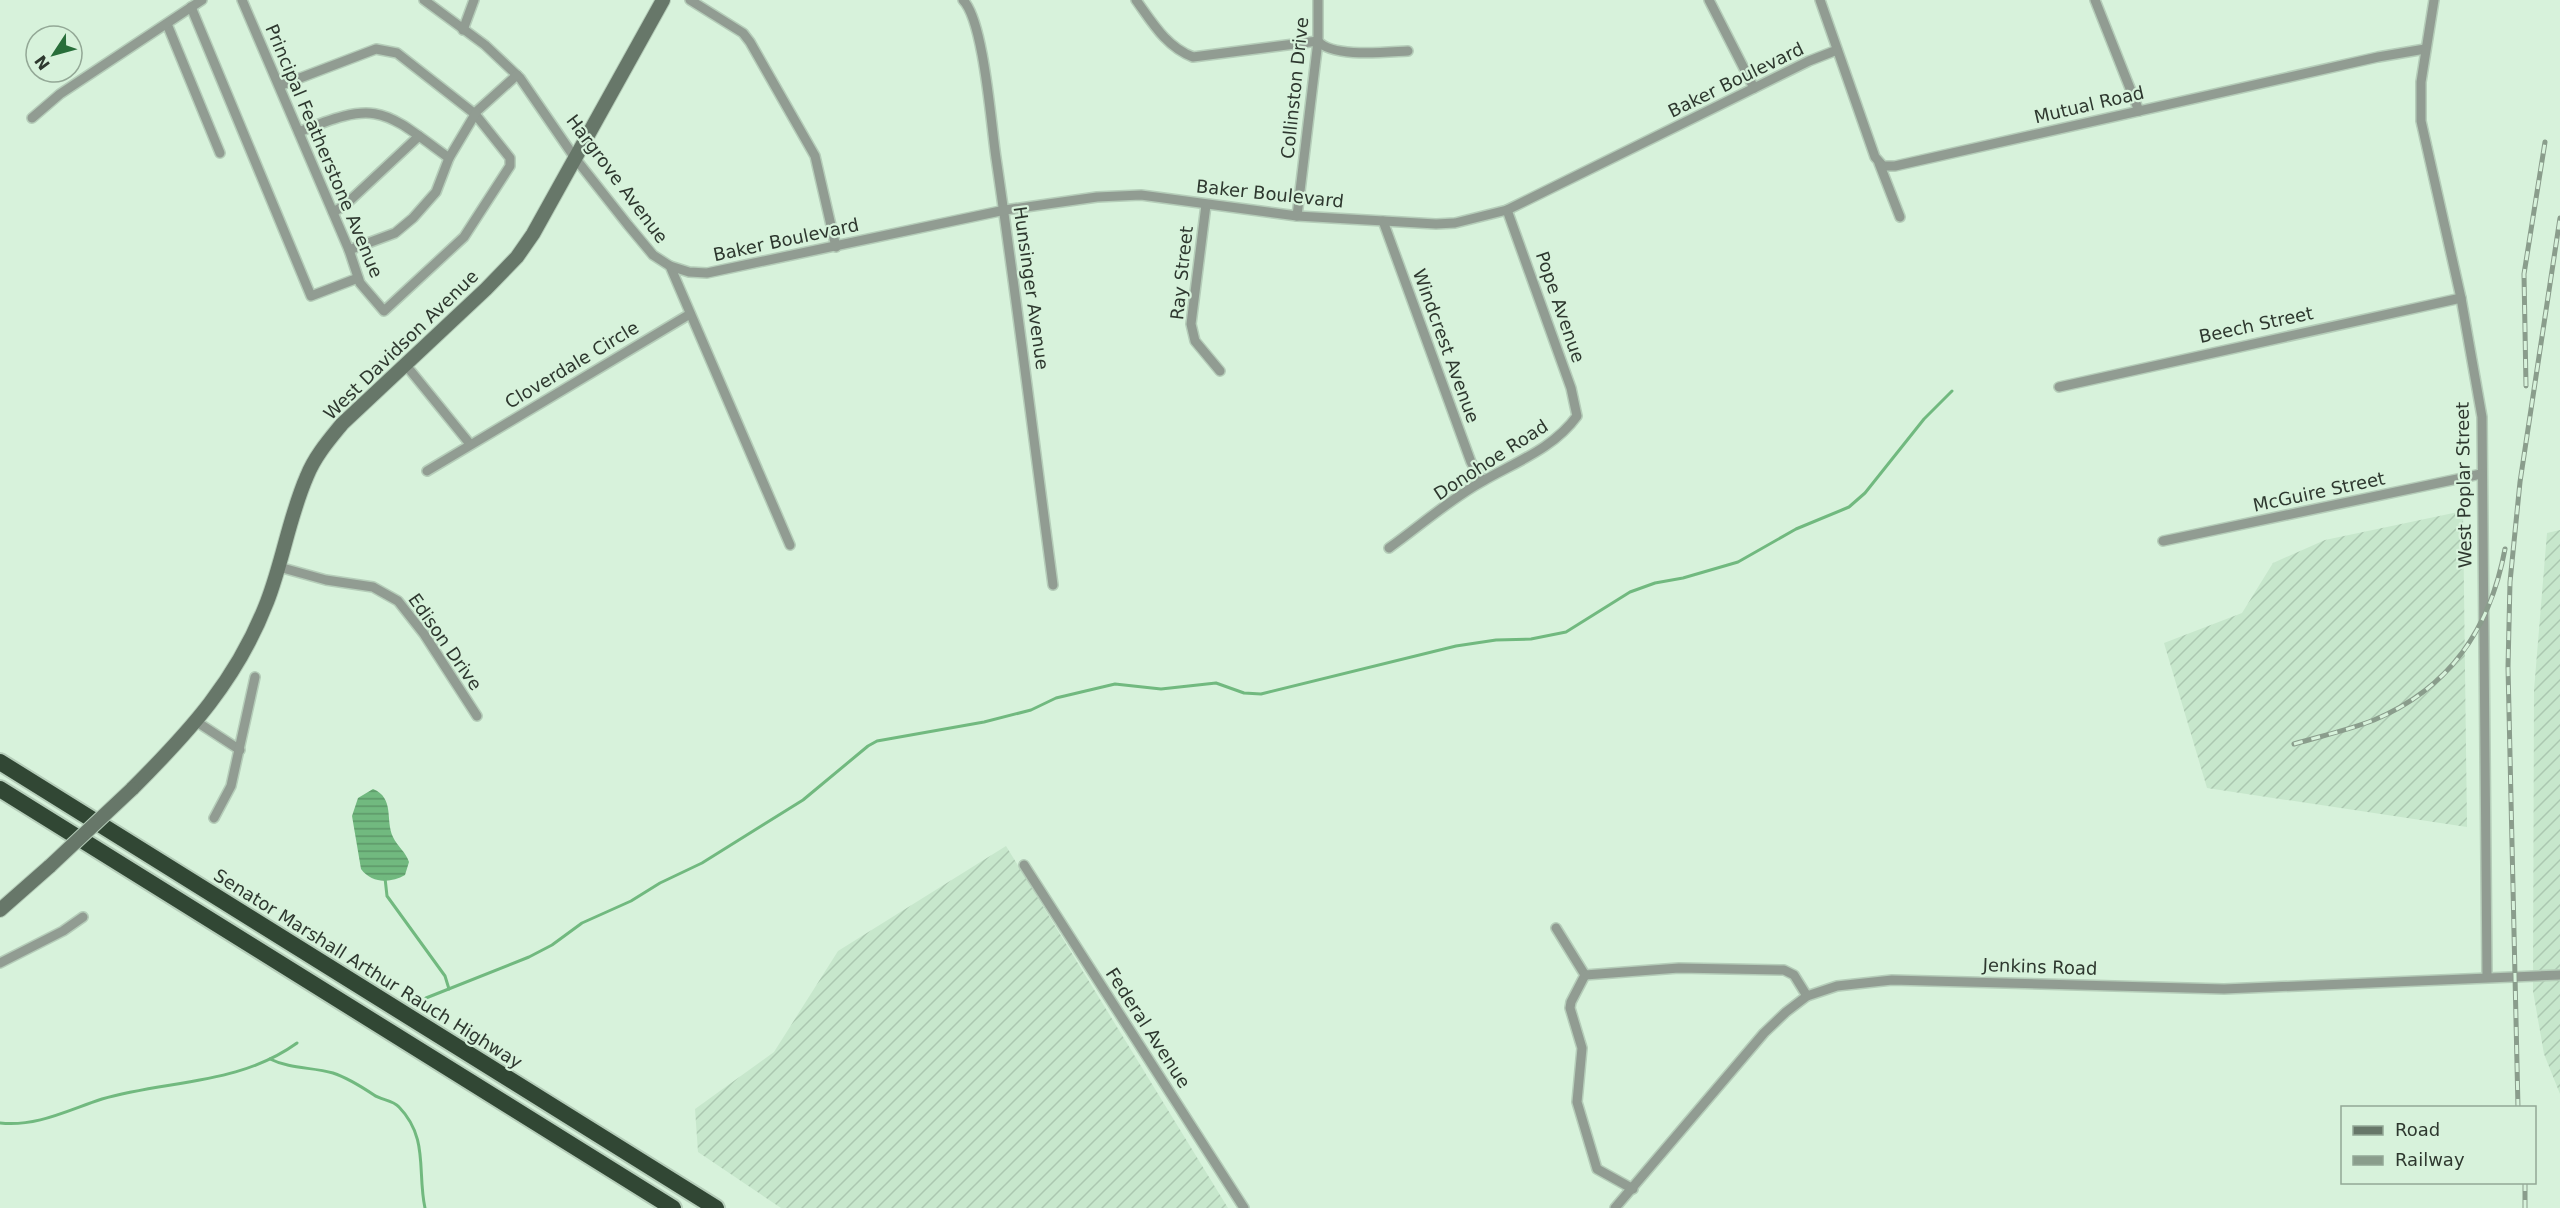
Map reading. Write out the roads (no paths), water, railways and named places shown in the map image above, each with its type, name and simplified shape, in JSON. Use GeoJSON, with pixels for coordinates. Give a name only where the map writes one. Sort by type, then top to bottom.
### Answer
{"type":"FeatureCollection","features":[{"type":"Feature","properties":{"kind":"highway","name":"Senator Marshall Arthur Rauch Highway"},"geometry":{"type":"LineString","coordinates":[[0,762],[716,1208]]}},
{"type":"Feature","properties":{"kind":"highway"},"geometry":{"type":"LineString","coordinates":[[0,789],[673,1208]]}},
{"type":"Feature","properties":{"kind":"street"},"geometry":{"type":"LineString","coordinates":[[32,118],[60,94],[202,0]]}},
{"type":"Feature","properties":{"kind":"street","name":"Principal Featherstone Avenue"},"geometry":{"type":"LineString","coordinates":[[242,0],[349,250],[358,279],[384,311],[464,237],[510,166],[510,158],[475,114]]}},
{"type":"Feature","properties":{"kind":"street","name":"Hargrove Avenue"},"geometry":{"type":"LineString","coordinates":[[424,0],[485,45],[517,75],[547,113],[575,158],[653,255],[670,266],[790,545]]}},
{"type":"Feature","properties":{"kind":"street"},"geometry":{"type":"LineString","coordinates":[[463,30],[474,0]]}},
{"type":"Feature","properties":{"kind":"street","name":"West Davidson Avenue"},"geometry":{"type":"LineString","coordinates":[[0,910],[132,789],[197,722],[221,690],[256,629],[279,567],[301,490],[314,461],[342,424],[517,257],[533,234],[663,0]]}},
{"type":"Feature","properties":{"kind":"street"},"geometry":{"type":"LineString","coordinates":[[690,0],[743,33],[750,42],[815,156],[836,247]]}},
{"type":"Feature","properties":{"kind":"street","name":"Hunsinger Avenue"},"geometry":{"type":"LineString","coordinates":[[963,0],[974,18],[1005,210],[1053,585]]}},
{"type":"Feature","properties":{"kind":"street"},"geometry":{"type":"LineString","coordinates":[[1136,0],[1165,39],[1179,52],[1193,57],[1318,41],[1324,48],[1336,51],[1408,51]]}},
{"type":"Feature","properties":{"kind":"street","name":"Collinston Drive"},"geometry":{"type":"LineString","coordinates":[[1298,216],[1318,41],[1318,0]]}},
{"type":"Feature","properties":{"kind":"street"},"geometry":{"type":"LineString","coordinates":[[1709,0],[1755,88]]}},
{"type":"Feature","properties":{"kind":"street"},"geometry":{"type":"LineString","coordinates":[[1820,0],[1900,217]]}},
{"type":"Feature","properties":{"kind":"street"},"geometry":{"type":"LineString","coordinates":[[2095,0],[2139,111]]}},
{"type":"Feature","properties":{"kind":"street","name":"West Poplar Street"},"geometry":{"type":"LineString","coordinates":[[2434,0],[2425,49],[2421,121],[2461,298],[2482,417],[2487,976]]}},
{"type":"Feature","properties":{"kind":"street"},"geometry":{"type":"LineString","coordinates":[[191,7],[311,296],[358,279]]}},
{"type":"Feature","properties":{"kind":"street"},"geometry":{"type":"LineString","coordinates":[[167,24],[220,153]]}},
{"type":"Feature","properties":{"kind":"street","name":"Mutual Road"},"geometry":{"type":"LineString","coordinates":[[1879,163],[1883,166],[1895,166],[2425,49]]}},
{"type":"Feature","properties":{"kind":"street"},"geometry":{"type":"LineString","coordinates":[[279,86],[376,50],[397,53],[475,114]]}},
{"type":"Feature","properties":{"kind":"street","name":"Baker Boulevard"},"geometry":{"type":"LineString","coordinates":[[670,266],[689,272],[707,273],[1005,210],[1068,199],[1141,195],[1298,216],[1455,223],[1507,210],[1837,50]]}},
{"type":"Feature","properties":{"kind":"street"},"geometry":{"type":"LineString","coordinates":[[349,250],[394,233],[413,218],[436,192],[449,158],[475,114],[517,75]]}},
{"type":"Feature","properties":{"kind":"street"},"geometry":{"type":"LineString","coordinates":[[299,132],[353,112],[374,113],[393,118],[449,158]]}},
{"type":"Feature","properties":{"kind":"street"},"geometry":{"type":"LineString","coordinates":[[333,212],[344,206],[419,136]]}},
{"type":"Feature","properties":{"kind":"street","name":"Ray Street"},"geometry":{"type":"LineString","coordinates":[[1206,205],[1191,324],[1195,341],[1220,371]]}},
{"type":"Feature","properties":{"kind":"street","name":"Pope Avenue"},"geometry":{"type":"LineString","coordinates":[[1507,210],[1571,388],[1577,416]]}},
{"type":"Feature","properties":{"kind":"street","name":"Windcrest Avenue"},"geometry":{"type":"LineString","coordinates":[[1383,221],[1471,462],[1482,481]]}},
{"type":"Feature","properties":{"kind":"street","name":"Beech Street"},"geometry":{"type":"LineString","coordinates":[[2060,387],[2461,298]]}},
{"type":"Feature","properties":{"kind":"street","name":"Cloverdale Circle"},"geometry":{"type":"LineString","coordinates":[[427,471],[690,314]]}},
{"type":"Feature","properties":{"kind":"street"},"geometry":{"type":"LineString","coordinates":[[405,364],[470,444]]}},
{"type":"Feature","properties":{"kind":"street","name":"Donohoe Road"},"geometry":{"type":"LineString","coordinates":[[1389,548],[1482,481],[1506,470],[1544,447],[1567,430],[1577,416]]}},
{"type":"Feature","properties":{"kind":"street","name":"McGuire Street"},"geometry":{"type":"LineString","coordinates":[[2163,541],[2481,474]]}},
{"type":"Feature","properties":{"kind":"street","name":"Edison Drive"},"geometry":{"type":"LineString","coordinates":[[279,567],[326,580],[373,588],[398,601],[424,634],[477,716]]}},
{"type":"Feature","properties":{"kind":"street"},"geometry":{"type":"LineString","coordinates":[[214,818],[231,786],[255,677]]}},
{"type":"Feature","properties":{"kind":"street"},"geometry":{"type":"LineString","coordinates":[[197,722],[240,750]]}},
{"type":"Feature","properties":{"kind":"street","name":"Federal Avenue"},"geometry":{"type":"LineString","coordinates":[[1024,865],[1244,1208]]}},
{"type":"Feature","properties":{"kind":"street"},"geometry":{"type":"LineString","coordinates":[[0,963],[63,931],[83,917]]}},
{"type":"Feature","properties":{"kind":"street"},"geometry":{"type":"LineString","coordinates":[[1556,928],[1585,975]]}},
{"type":"Feature","properties":{"kind":"street"},"geometry":{"type":"LineString","coordinates":[[1585,975],[1679,968],[1784,970],[1794,975],[1808,996]]}},
{"type":"Feature","properties":{"kind":"street"},"geometry":{"type":"LineString","coordinates":[[1585,975],[1570,1002],[1582,1048],[1577,1102],[1597,1169],[1633,1189]]}},
{"type":"Feature","properties":{"kind":"street","name":"Jenkins Road"},"geometry":{"type":"LineString","coordinates":[[1615,1208],[1764,1033],[1786,1011],[1808,996],[1849,984],[1892,980],[2224,989],[2342,985],[2487,976],[2560,975]]}},
{"type":"Feature","properties":{"kind":"waterway"},"geometry":{"type":"LineString","coordinates":[[426,998],[529,957],[552,945],[582,923],[631,901],[660,883],[702,863],[803,800],[877,741],[984,722],[1031,710],[1056,698],[1115,684],[1161,689],[1216,683],[1244,693],[1261,694],[1456,646],[1496,640],[1531,639],[1566,632],[1630,592],[1655,583],[1683,578],[1738,562],[1796,529],[1849,507],[1865,493],[1924,419],[1952,391]]}},
{"type":"Feature","properties":{"kind":"waterway"},"geometry":{"type":"LineString","coordinates":[[385,878],[387,896],[445,976],[449,989]]}},
{"type":"Feature","properties":{"kind":"waterway"},"geometry":{"type":"LineString","coordinates":[[0,1123],[14,1124],[40,1120],[102,1099],[227,1074],[275,1057],[297,1043]]}},
{"type":"Feature","properties":{"kind":"waterway"},"geometry":{"type":"LineString","coordinates":[[270,1059],[285,1065],[339,1075],[399,1107],[415,1131],[425,1208]]}},
{"type":"Feature","properties":{"kind":"railway"},"geometry":{"type":"LineString","coordinates":[[2526,386],[2524,274],[2545,142]]}},
{"type":"Feature","properties":{"kind":"railway"},"geometry":{"type":"LineString","coordinates":[[2518,1106],[2508,667],[2510,582],[2520,482],[2560,218]]}},
{"type":"Feature","properties":{"kind":"railway"},"geometry":{"type":"LineString","coordinates":[[2294,744],[2374,720],[2401,707],[2445,673],[2477,630],[2489,605],[2505,549]]}},
{"type":"Feature","properties":{"kind":"railway"},"geometry":{"type":"LineString","coordinates":[[2525,1184],[2525,1208]]}}]}
